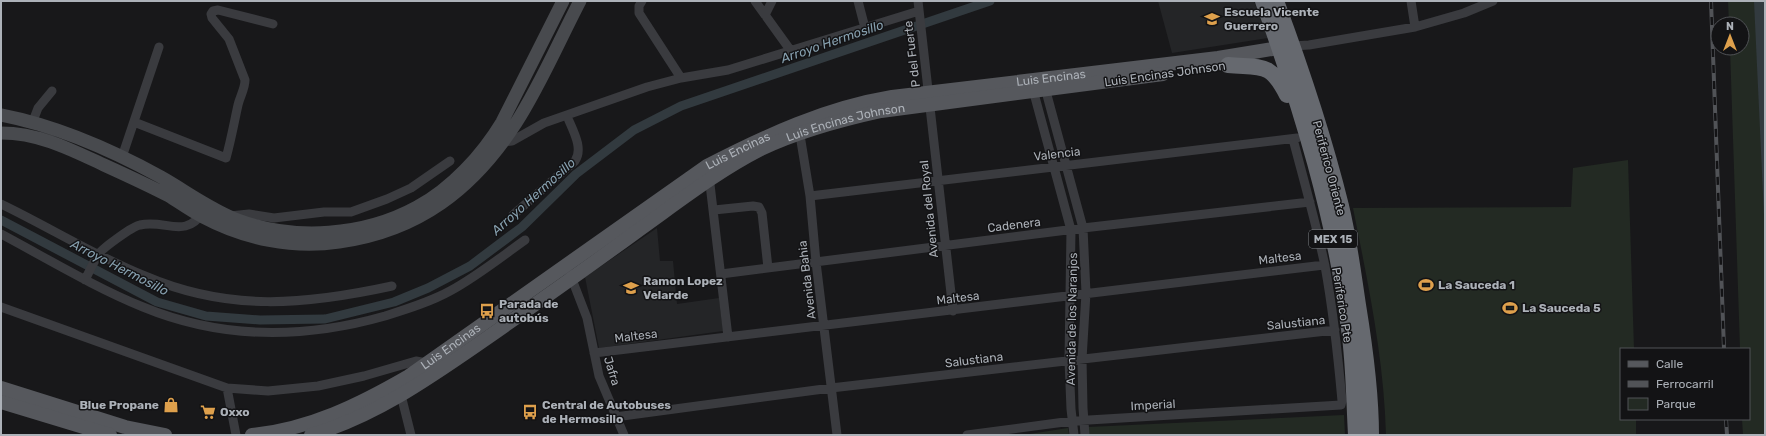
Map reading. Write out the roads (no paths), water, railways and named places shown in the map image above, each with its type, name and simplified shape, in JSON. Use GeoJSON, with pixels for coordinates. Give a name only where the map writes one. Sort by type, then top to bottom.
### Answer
{"type":"FeatureCollection","features":[{"type":"Feature","properties":{"kind":"highway","name":"Periferico Oriente"},"geometry":{"type":"LineString","coordinates":[[1263,1],[1288,51],[1330,167],[1341,208],[1350,251],[1363,341],[1370,407],[1370,435]]}},
{"type":"Feature","properties":{"kind":"highway","name":"Periferico Oriente"},"geometry":{"type":"LineString","coordinates":[[1276,1],[1288,51],[1301,135],[1328,215],[1349,329],[1356,435]]}},
{"type":"Feature","properties":{"kind":"highway"},"geometry":{"type":"LineString","coordinates":[[1228,65],[1270,70],[1277,77],[1301,135]]}},
{"type":"Feature","properties":{"kind":"main road","name":"Luis Encinas Johnson"},"geometry":{"type":"LineString","coordinates":[[310,435],[354,419],[401,395],[438,372],[569,272],[709,172],[761,149],[799,128],[881,111],[929,99],[1228,65],[1288,51]]}},
{"type":"Feature","properties":{"kind":"main road","name":"Luis Encinas"},"geometry":{"type":"LineString","coordinates":[[1038,86],[1218,58],[1288,51]]}},
{"type":"Feature","properties":{"kind":"main road","name":"Luis Encinas"},"geometry":{"type":"LineString","coordinates":[[252,435],[294,429],[334,414],[386,390],[569,272]]}},
{"type":"Feature","properties":{"kind":"main road"},"geometry":{"type":"LineString","coordinates":[[2,395],[110,435]]}},
{"type":"Feature","properties":{"kind":"main road"},"geometry":{"type":"LineString","coordinates":[[2,395],[125,427],[165,435]]}},
{"type":"Feature","properties":{"kind":"street"},"geometry":{"type":"LineString","coordinates":[[1,115],[33,122],[75,135],[161,177],[229,216],[253,225],[270,229],[306,233],[337,232],[382,222],[418,207],[437,194],[465,169],[495,132],[520,88],[563,1]]}},
{"type":"Feature","properties":{"kind":"street"},"geometry":{"type":"LineString","coordinates":[[1,133],[25,135],[64,146],[135,179],[168,196],[201,216],[236,233],[267,240],[326,244],[377,235],[407,224],[426,214],[442,204],[466,184],[502,142],[516,122],[527,104],[580,1]]}},
{"type":"Feature","properties":{"kind":"street"},"geometry":{"type":"LineString","coordinates":[[642,1],[639,6],[639,14],[681,78]]}},
{"type":"Feature","properties":{"kind":"street"},"geometry":{"type":"LineString","coordinates":[[755,1],[791,51]]}},
{"type":"Feature","properties":{"kind":"street"},"geometry":{"type":"LineString","coordinates":[[765,15],[772,1]]}},
{"type":"Feature","properties":{"kind":"street"},"geometry":{"type":"LineString","coordinates":[[858,1],[865,28]]}},
{"type":"Feature","properties":{"kind":"street","name":"P del Fuerte"},"geometry":{"type":"LineString","coordinates":[[918,1],[929,99]]}},
{"type":"Feature","properties":{"kind":"street"},"geometry":{"type":"LineString","coordinates":[[1411,1],[1415,27]]}},
{"type":"Feature","properties":{"kind":"street"},"geometry":{"type":"LineString","coordinates":[[1288,51],[1309,45],[1415,27],[1464,13],[1493,1]]}},
{"type":"Feature","properties":{"kind":"street"},"geometry":{"type":"LineString","coordinates":[[134,122],[226,158],[234,129],[238,104],[245,87],[245,80],[229,39],[212,18],[211,14],[218,10],[273,24]]}},
{"type":"Feature","properties":{"kind":"street"},"geometry":{"type":"LineString","coordinates":[[502,142],[512,141],[544,124],[647,87],[681,78],[728,70],[919,12]]}},
{"type":"Feature","properties":{"kind":"street"},"geometry":{"type":"LineString","coordinates":[[122,157],[159,47]]}},
{"type":"Feature","properties":{"kind":"street","name":"Avenida de los Naranjos"},"geometry":{"type":"LineString","coordinates":[[1038,86],[1065,165],[1083,228],[1086,293],[1082,359],[1084,421]]}},
{"type":"Feature","properties":{"kind":"street","name":"Avenida de los Naranjos"},"geometry":{"type":"LineString","coordinates":[[1038,86],[1055,167],[1071,230],[1069,360],[1072,421]]}},
{"type":"Feature","properties":{"kind":"street"},"geometry":{"type":"LineString","coordinates":[[33,122],[38,108],[52,91]]}},
{"type":"Feature","properties":{"kind":"street","name":"Avenida del Royal"},"geometry":{"type":"LineString","coordinates":[[929,99],[953,311]]}},
{"type":"Feature","properties":{"kind":"street"},"geometry":{"type":"LineString","coordinates":[[513,216],[579,156],[579,149],[567,116]]}},
{"type":"Feature","properties":{"kind":"street","name":"Avenida Bahia"},"geometry":{"type":"LineString","coordinates":[[799,128],[810,196],[816,262],[837,435]]}},
{"type":"Feature","properties":{"kind":"street","name":"Valencia"},"geometry":{"type":"LineString","coordinates":[[810,196],[1055,167],[1301,135]]}},
{"type":"Feature","properties":{"kind":"street","name":"Periferico Pte"},"geometry":{"type":"LineString","coordinates":[[1301,135],[1310,202],[1324,265],[1335,330],[1342,401],[1341,405]]}},
{"type":"Feature","properties":{"kind":"street"},"geometry":{"type":"LineString","coordinates":[[229,216],[249,214],[274,218],[324,212],[351,212],[381,202],[411,188],[450,161]]}},
{"type":"Feature","properties":{"kind":"street"},"geometry":{"type":"LineString","coordinates":[[709,172],[728,337]]}},
{"type":"Feature","properties":{"kind":"street","name":"Cadenera"},"geometry":{"type":"LineString","coordinates":[[721,274],[1083,228],[1310,202]]}},
{"type":"Feature","properties":{"kind":"street"},"geometry":{"type":"LineString","coordinates":[[1,204],[145,277],[181,289],[230,299],[260,302],[296,302],[344,296],[392,286]]}},
{"type":"Feature","properties":{"kind":"street"},"geometry":{"type":"LineString","coordinates":[[86,280],[98,254],[138,225],[149,223],[184,227],[195,223],[208,205]]}},
{"type":"Feature","properties":{"kind":"street"},"geometry":{"type":"LineString","coordinates":[[714,210],[753,206],[759,207],[762,213],[768,268]]}},
{"type":"Feature","properties":{"kind":"street"},"geometry":{"type":"LineString","coordinates":[[1,234],[86,280],[144,307],[204,326],[239,331],[311,332],[353,325],[406,310],[450,291],[525,240]]}},
{"type":"Feature","properties":{"kind":"street","name":"Maltesa"},"geometry":{"type":"LineString","coordinates":[[594,353],[953,311],[1071,294],[1324,265]]}},
{"type":"Feature","properties":{"kind":"street","name":"Jafra"},"geometry":{"type":"LineString","coordinates":[[569,272],[587,318],[599,376],[615,417],[624,435]]}},
{"type":"Feature","properties":{"kind":"street"},"geometry":{"type":"LineString","coordinates":[[1,307],[227,388],[268,391],[294,389],[344,381],[416,362],[427,363]]}},
{"type":"Feature","properties":{"kind":"street","name":"Salustiana"},"geometry":{"type":"LineString","coordinates":[[615,417],[831,388],[1335,330]]}},
{"type":"Feature","properties":{"kind":"street"},"geometry":{"type":"LineString","coordinates":[[227,388],[236,435]]}},
{"type":"Feature","properties":{"kind":"street"},"geometry":{"type":"LineString","coordinates":[[401,395],[411,435]]}},
{"type":"Feature","properties":{"kind":"street","name":"Imperial"},"geometry":{"type":"LineString","coordinates":[[967,435],[1072,421],[1341,405]]}},
{"type":"Feature","properties":{"kind":"street"},"geometry":{"type":"LineString","coordinates":[[1072,421],[1074,435]]}},
{"type":"Feature","properties":{"kind":"street"},"geometry":{"type":"LineString","coordinates":[[1084,421],[1085,435]]}},
{"type":"Feature","properties":{"kind":"waterway","name":"Arroyo Hermosillo"},"geometry":{"type":"LineString","coordinates":[[1,220],[157,302],[206,316],[260,320],[325,319],[394,302],[428,288],[470,266],[522,227],[576,174],[634,130],[681,106],[990,1]]}},
{"type":"Feature","properties":{"kind":"railway"},"geometry":{"type":"LineString","coordinates":[[1711,1],[1724,348]]}},
{"type":"Feature","properties":{"kind":"railway"},"geometry":{"type":"LineString","coordinates":[[1726,420],[1727,435]]}},
{"type":"Feature","properties":{"kind":"place","name":"Escuela Vicente Guerrero"},"geometry":{"type":"Point","coordinates":[1212,19]}},
{"type":"Feature","properties":{"kind":"place","name":"La Sauceda 1"},"geometry":{"type":"Point","coordinates":[1426,285]}},
{"type":"Feature","properties":{"kind":"place","name":"Ramon Lopez Velarde"},"geometry":{"type":"Point","coordinates":[631,288]}},
{"type":"Feature","properties":{"kind":"place","name":"La Sauceda 5"},"geometry":{"type":"Point","coordinates":[1510,308]}},
{"type":"Feature","properties":{"kind":"place","name":"Parada de autobús"},"geometry":{"type":"Point","coordinates":[487,311]}},
{"type":"Feature","properties":{"kind":"place","name":"Blue Propane"},"geometry":{"type":"Point","coordinates":[171,405]}},
{"type":"Feature","properties":{"kind":"place","name":"Oxxo"},"geometry":{"type":"Point","coordinates":[208,412]}},
{"type":"Feature","properties":{"kind":"place","name":"Central de Autobuses de Hermosillo"},"geometry":{"type":"Point","coordinates":[530,412]}}]}
